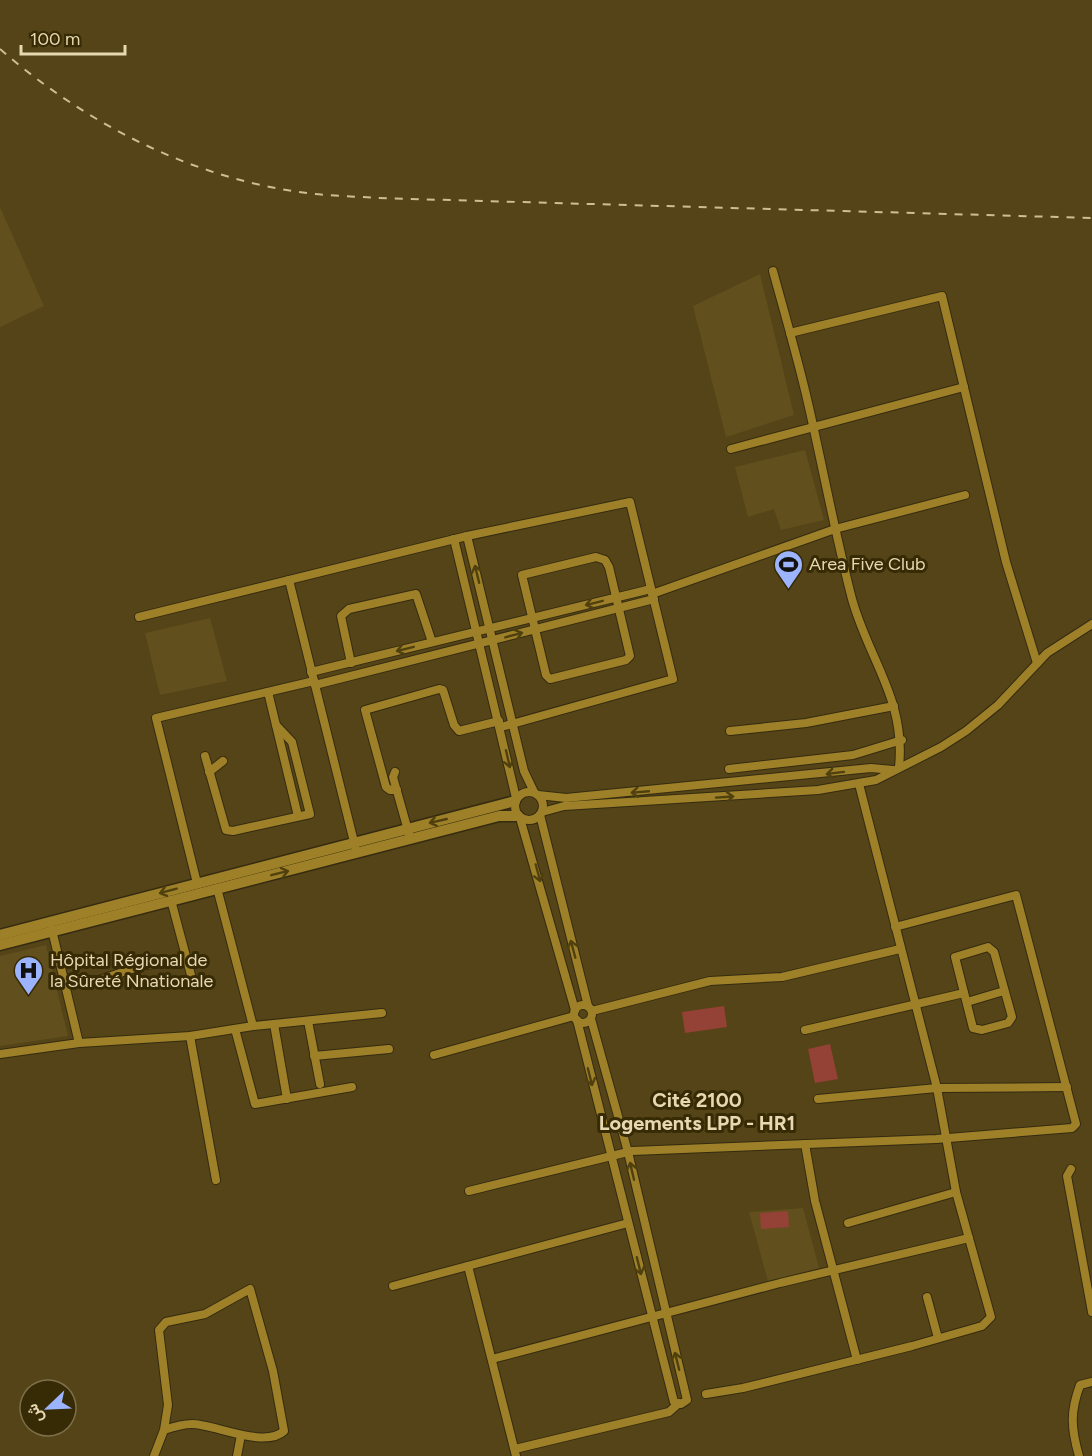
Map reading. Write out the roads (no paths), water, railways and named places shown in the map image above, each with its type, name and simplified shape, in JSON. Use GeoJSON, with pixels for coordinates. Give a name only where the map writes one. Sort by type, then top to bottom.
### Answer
{"type":"FeatureCollection","features":[{"type":"Feature","properties":{"kind":"street"},"geometry":{"type":"LineString","coordinates":[[773,271],[861,630],[887,685],[894,706],[902,740],[896,769]]}},
{"type":"Feature","properties":{"kind":"street"},"geometry":{"type":"LineString","coordinates":[[790,333],[942,296],[1006,562],[1037,663]]}},
{"type":"Feature","properties":{"kind":"street"},"geometry":{"type":"LineString","coordinates":[[731,449],[964,387]]}},
{"type":"Feature","properties":{"kind":"street"},"geometry":{"type":"LineString","coordinates":[[197,883],[156,718],[480,644],[620,608],[652,594],[835,529],[965,495]]}},
{"type":"Feature","properties":{"kind":"street"},"geometry":{"type":"LineString","coordinates":[[139,616],[454,539],[630,502],[673,680],[514,723],[459,731],[454,725],[440,689],[365,710],[386,787],[390,790],[397,790]]}},
{"type":"Feature","properties":{"kind":"street"},"geometry":{"type":"LineString","coordinates":[[468,536],[524,771],[543,802],[541,813],[590,1012],[628,1152],[687,1400],[679,1403],[669,1412],[516,1453],[468,1266]]}},
{"type":"Feature","properties":{"kind":"street"},"geometry":{"type":"LineString","coordinates":[[454,539],[500,724],[519,817],[575,1016],[674,1402],[679,1403]]}},
{"type":"Feature","properties":{"kind":"street"},"geometry":{"type":"LineString","coordinates":[[600,557],[609,567],[617,598],[631,653],[629,659],[554,680],[546,675],[522,580],[526,573],[600,557]]}},
{"type":"Feature","properties":{"kind":"street"},"geometry":{"type":"LineString","coordinates":[[289,580],[356,848]]}},
{"type":"Feature","properties":{"kind":"street"},"geometry":{"type":"LineString","coordinates":[[351,663],[340,616],[349,609],[416,594],[432,642]]}},
{"type":"Feature","properties":{"kind":"street"},"geometry":{"type":"LineString","coordinates":[[311,672],[617,598],[652,594]]}},
{"type":"Feature","properties":{"kind":"street"},"geometry":{"type":"LineString","coordinates":[[409,834],[499,816],[533,820],[541,813],[564,806],[789,792],[876,780],[942,747],[966,730],[998,705],[1037,663],[1057,646],[1092,624]]}},
{"type":"Feature","properties":{"kind":"street"},"geometry":{"type":"LineString","coordinates":[[268,692],[298,816]]}},
{"type":"Feature","properties":{"kind":"street"},"geometry":{"type":"LineString","coordinates":[[730,730],[806,723],[894,706]]}},
{"type":"Feature","properties":{"kind":"street"},"geometry":{"type":"LineString","coordinates":[[205,756],[226,830],[233,831],[310,814],[292,742],[276,725]]}},
{"type":"Feature","properties":{"kind":"street"},"geometry":{"type":"LineString","coordinates":[[729,769],[852,755],[902,740]]}},
{"type":"Feature","properties":{"kind":"street"},"geometry":{"type":"LineString","coordinates":[[209,772],[223,761]]}},
{"type":"Feature","properties":{"kind":"street"},"geometry":{"type":"LineString","coordinates":[[0,935],[171,900],[217,888],[409,834],[516,800],[524,792],[566,798],[871,768],[896,769]]}},
{"type":"Feature","properties":{"kind":"street"},"geometry":{"type":"LineString","coordinates":[[395,772],[393,777],[409,834]]}},
{"type":"Feature","properties":{"kind":"street"},"geometry":{"type":"LineString","coordinates":[[706,1394],[743,1388],[857,1360],[982,1326],[991,1317],[956,1192],[948,1138],[937,1088],[859,784]]}},
{"type":"Feature","properties":{"kind":"street"},"geometry":{"type":"LineString","coordinates":[[0,945],[52,930],[65,922],[197,883],[356,848]]}},
{"type":"Feature","properties":{"kind":"street"},"geometry":{"type":"LineString","coordinates":[[217,888],[253,1026]]}},
{"type":"Feature","properties":{"kind":"street"},"geometry":{"type":"LineString","coordinates":[[469,1191],[628,1152],[948,1138],[1072,1128],[1076,1124],[1016,895],[895,927]]}},
{"type":"Feature","properties":{"kind":"street"},"geometry":{"type":"LineString","coordinates":[[171,900],[191,975]]}},
{"type":"Feature","properties":{"kind":"street"},"geometry":{"type":"LineString","coordinates":[[52,930],[79,1043]]}},
{"type":"Feature","properties":{"kind":"street"},"geometry":{"type":"LineString","coordinates":[[988,947],[993,952],[1004,991],[1012,1017],[1008,1023],[982,1030],[974,1028],[955,957],[988,947]]}},
{"type":"Feature","properties":{"kind":"street"},"geometry":{"type":"LineString","coordinates":[[575,1016],[583,1023],[590,1012],[710,981],[782,977],[900,949]]}},
{"type":"Feature","properties":{"kind":"street"},"geometry":{"type":"LineString","coordinates":[[64,983],[87,984],[144,965],[188,961]]}},
{"type":"Feature","properties":{"kind":"street"},"geometry":{"type":"LineString","coordinates":[[967,1002],[1004,991]]}},
{"type":"Feature","properties":{"kind":"street"},"geometry":{"type":"LineString","coordinates":[[806,1030],[964,993]]}},
{"type":"Feature","properties":{"kind":"street"},"geometry":{"type":"LineString","coordinates":[[575,1016],[579,1005],[590,1012]]}},
{"type":"Feature","properties":{"kind":"street"},"geometry":{"type":"LineString","coordinates":[[0,1054],[79,1043],[190,1036],[253,1026],[382,1013]]}},
{"type":"Feature","properties":{"kind":"street"},"geometry":{"type":"LineString","coordinates":[[434,1055],[575,1016]]}},
{"type":"Feature","properties":{"kind":"street"},"geometry":{"type":"LineString","coordinates":[[308,1021],[320,1084]]}},
{"type":"Feature","properties":{"kind":"street"},"geometry":{"type":"LineString","coordinates":[[274,1024],[287,1099]]}},
{"type":"Feature","properties":{"kind":"street"},"geometry":{"type":"LineString","coordinates":[[235,1029],[255,1104],[352,1087]]}},
{"type":"Feature","properties":{"kind":"street"},"geometry":{"type":"LineString","coordinates":[[190,1036],[216,1180]]}},
{"type":"Feature","properties":{"kind":"street"},"geometry":{"type":"LineString","coordinates":[[314,1056],[389,1049]]}},
{"type":"Feature","properties":{"kind":"street"},"geometry":{"type":"LineString","coordinates":[[818,1099],[937,1088],[1067,1087]]}},
{"type":"Feature","properties":{"kind":"street"},"geometry":{"type":"LineString","coordinates":[[806,1144],[815,1201],[857,1360]]}},
{"type":"Feature","properties":{"kind":"street"},"geometry":{"type":"LineString","coordinates":[[1071,1169],[1067,1176],[1092,1312]]}},
{"type":"Feature","properties":{"kind":"street"},"geometry":{"type":"LineString","coordinates":[[848,1223],[956,1192]]}},
{"type":"Feature","properties":{"kind":"street"},"geometry":{"type":"LineString","coordinates":[[393,1286],[628,1223]]}},
{"type":"Feature","properties":{"kind":"street"},"geometry":{"type":"LineString","coordinates":[[492,1359],[969,1238]]}},
{"type":"Feature","properties":{"kind":"street"},"geometry":{"type":"LineString","coordinates":[[154,1456],[164,1430],[168,1404],[159,1330],[166,1322],[205,1314],[248,1289],[254,1294],[284,1429],[277,1436],[241,1435],[195,1424],[164,1430]]}},
{"type":"Feature","properties":{"kind":"street"},"geometry":{"type":"LineString","coordinates":[[927,1297],[938,1338]]}},
{"type":"Feature","properties":{"kind":"street"},"geometry":{"type":"LineString","coordinates":[[1079,1456],[1074,1437],[1072,1407],[1080,1385],[1092,1382]]}},
{"type":"Feature","properties":{"kind":"street"},"geometry":{"type":"LineString","coordinates":[[237,1456],[241,1435]]}},
{"type":"Feature","properties":{"kind":"railway"},"geometry":{"type":"LineString","coordinates":[[0,49],[66,100],[139,142],[217,173],[299,192],[376,198],[1092,218]]}},
{"type":"Feature","properties":{"kind":"place","name":"Area Five Club"},"geometry":{"type":"Point","coordinates":[788,590]}},
{"type":"Feature","properties":{"kind":"place","name":"Hôpital Régional de la Sûreté Nnationale"},"geometry":{"type":"Point","coordinates":[29,996]}},
{"type":"Feature","properties":{"kind":"district","name":"Cité 2100 Logements LPP - HR1"},"geometry":{"type":"Point","coordinates":[697,1112]}}]}
